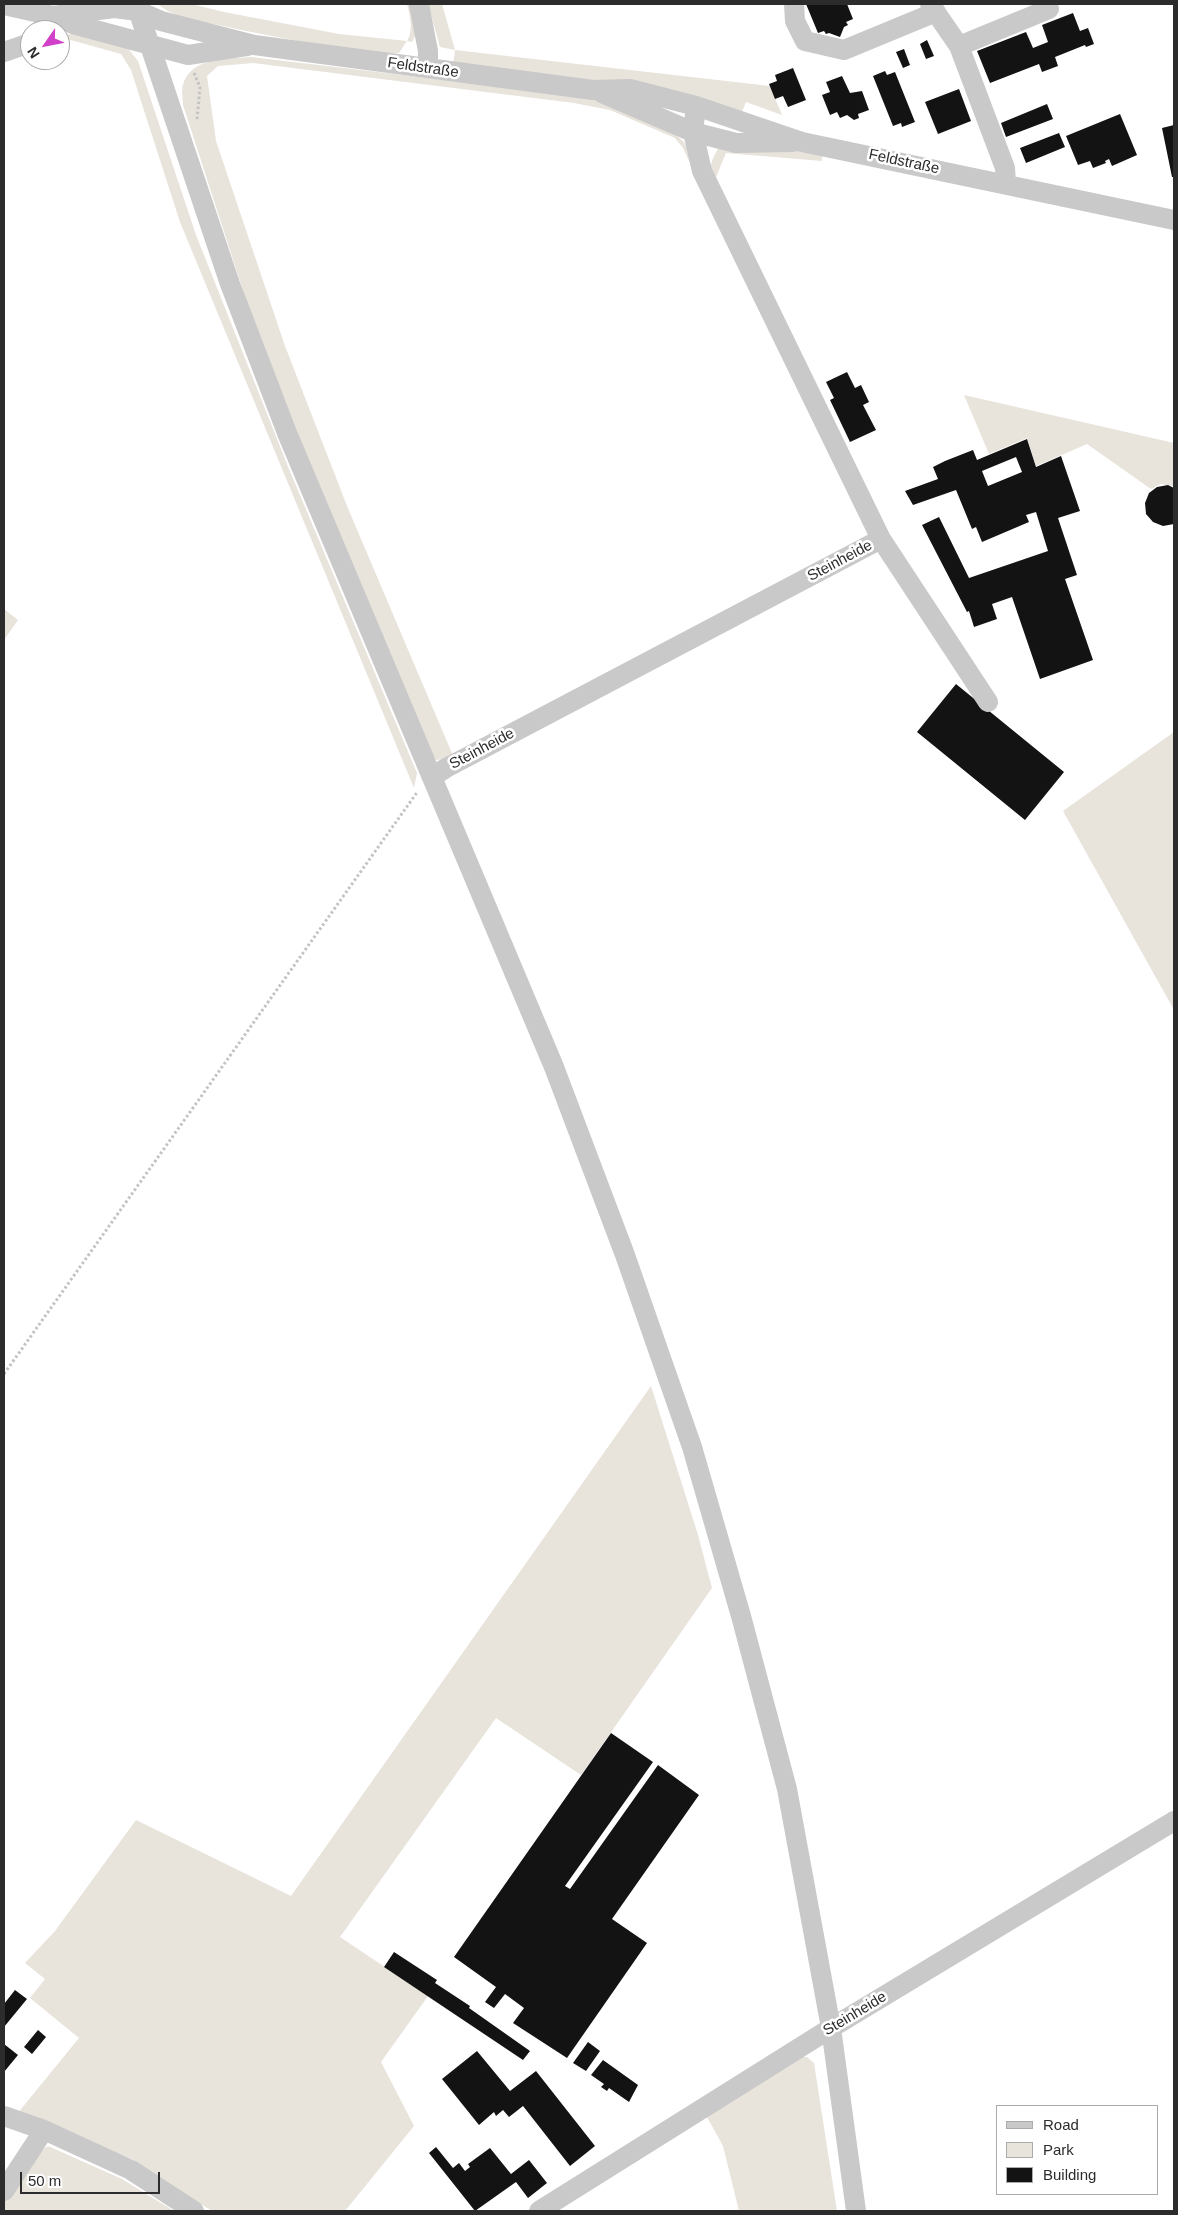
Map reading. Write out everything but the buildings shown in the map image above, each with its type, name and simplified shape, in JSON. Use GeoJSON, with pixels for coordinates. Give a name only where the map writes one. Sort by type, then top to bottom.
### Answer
{"type":"FeatureCollection","features":[{"type":"Feature","properties":{"kind":"street"},"geometry":{"type":"LineString","coordinates":[[419,4],[428,51],[428,68]]}},
{"type":"Feature","properties":{"kind":"street"},"geometry":{"type":"LineString","coordinates":[[794,4],[795,21],[805,41],[844,50],[933,8],[959,46],[1005,168],[1006,183]]}},
{"type":"Feature","properties":{"kind":"street"},"geometry":{"type":"LineString","coordinates":[[4,5],[41,20]]}},
{"type":"Feature","properties":{"kind":"street"},"geometry":{"type":"LineString","coordinates":[[137,7],[230,284],[287,433],[554,1067],[626,1255],[692,1447],[741,1616],[787,1789],[831,2028],[856,2211]]}},
{"type":"Feature","properties":{"kind":"street","name":"Feldstraße"},"geometry":{"type":"LineString","coordinates":[[61,20],[114,8],[137,7],[161,20],[254,45],[593,90],[630,89],[696,106],[802,142],[1006,183],[1174,220]]}},
{"type":"Feature","properties":{"kind":"street"},"geometry":{"type":"LineString","coordinates":[[959,46],[1049,9]]}},
{"type":"Feature","properties":{"kind":"street","name":"Feldstraße"},"geometry":{"type":"LineString","coordinates":[[70,24],[149,43],[188,55],[254,45]]}},
{"type":"Feature","properties":{"kind":"street"},"geometry":{"type":"LineString","coordinates":[[4,52],[20,46]]}},
{"type":"Feature","properties":{"kind":"street","name":"Feldstraße"},"geometry":{"type":"LineString","coordinates":[[593,90],[693,132],[736,143],[802,142]]}},
{"type":"Feature","properties":{"kind":"street","name":"Steinheide"},"geometry":{"type":"LineString","coordinates":[[432,777],[881,539],[702,171],[693,132],[696,106]]}},
{"type":"Feature","properties":{"kind":"street"},"geometry":{"type":"LineString","coordinates":[[881,539],[988,702]]}},
{"type":"Feature","properties":{"kind":"street","name":"Steinheide"},"geometry":{"type":"LineString","coordinates":[[539,2211],[831,2028],[1174,1821]]}},
{"type":"Feature","properties":{"kind":"street"},"geometry":{"type":"LineString","coordinates":[[4,2116],[44,2130],[131,2170],[194,2211]]}},
{"type":"Feature","properties":{"kind":"street"},"geometry":{"type":"LineString","coordinates":[[4,2191],[44,2130]]}},
{"type":"Feature","properties":{"kind":"path"},"geometry":{"type":"LineString","coordinates":[[4,1374],[419,789],[432,777]]}},
{"type":"Feature","properties":{"kind":"green space"},"geometry":{"type":"Polygon","coordinates":[[[158,4],[191,4],[339,34],[407,41],[399,53],[382,55],[197,21],[172,13],[158,4]]]}},
{"type":"Feature","properties":{"kind":"green space"},"geometry":{"type":"Polygon","coordinates":[[[407,4],[412,4],[416,34],[412,42],[407,41],[411,27],[407,4]]]}},
{"type":"Feature","properties":{"kind":"green space"},"geometry":{"type":"Polygon","coordinates":[[[428,4],[442,4],[455,50],[440,47],[428,4]]]}},
{"type":"Feature","properties":{"kind":"green space"},"geometry":{"type":"Polygon","coordinates":[[[77,32],[126,46],[138,61],[196,235],[289,469],[417,773],[414,788],[180,222],[131,70],[121,54],[70,40],[70,34],[77,32]]]}},
{"type":"Feature","properties":{"kind":"green space"},"geometry":{"type":"Polygon","coordinates":[[[455,50],[770,86],[782,115],[746,102],[742,112],[453,66],[455,50]]]}},
{"type":"Feature","properties":{"kind":"green space"},"geometry":{"type":"Polygon","coordinates":[[[251,57],[597,98],[668,128],[684,142],[708,192],[704,193],[683,148],[675,138],[610,110],[574,103],[253,63],[218,66],[207,76],[216,141],[285,346],[347,506],[454,758],[436,760],[429,752],[262,349],[183,105],[183,85],[193,69],[211,61],[251,57]]]}},
{"type":"Feature","properties":{"kind":"green space"},"geometry":{"type":"Polygon","coordinates":[[[729,146],[822,153],[822,161],[726,153],[714,182],[711,165],[714,157],[718,149],[729,146]]]}},
{"type":"Feature","properties":{"kind":"green space"},"geometry":{"type":"Polygon","coordinates":[[[964,395],[1174,443],[1174,486],[1161,484],[1151,489],[1087,444],[1036,466],[1027,438],[989,454],[964,395]]]}},
{"type":"Feature","properties":{"kind":"green space"},"geometry":{"type":"Polygon","coordinates":[[[4,609],[18,620],[4,640],[4,609]]]}},
{"type":"Feature","properties":{"kind":"green space"},"geometry":{"type":"Polygon","coordinates":[[[1174,732],[1174,1010],[1063,811],[1174,732]]]}},
{"type":"Feature","properties":{"kind":"green space"},"geometry":{"type":"Polygon","coordinates":[[[651,1386],[698,1535],[712,1588],[581,1775],[496,1718],[340,1937],[428,1996],[381,2062],[414,2126],[345,2211],[212,2211],[132,2159],[17,2114],[79,2038],[30,1998],[45,1979],[25,1963],[55,1931],[136,1820],[291,1896],[651,1386]]]}},
{"type":"Feature","properties":{"kind":"green space"},"geometry":{"type":"Polygon","coordinates":[[[798,2057],[807,2057],[814,2063],[837,2211],[739,2211],[723,2146],[707,2117],[798,2057]]]}},
{"type":"Feature","properties":{"kind":"green space"},"geometry":{"type":"Polygon","coordinates":[[[48,2146],[122,2179],[174,2211],[4,2211],[8,2192],[18,2174],[32,2158],[48,2146]]]}}]}
